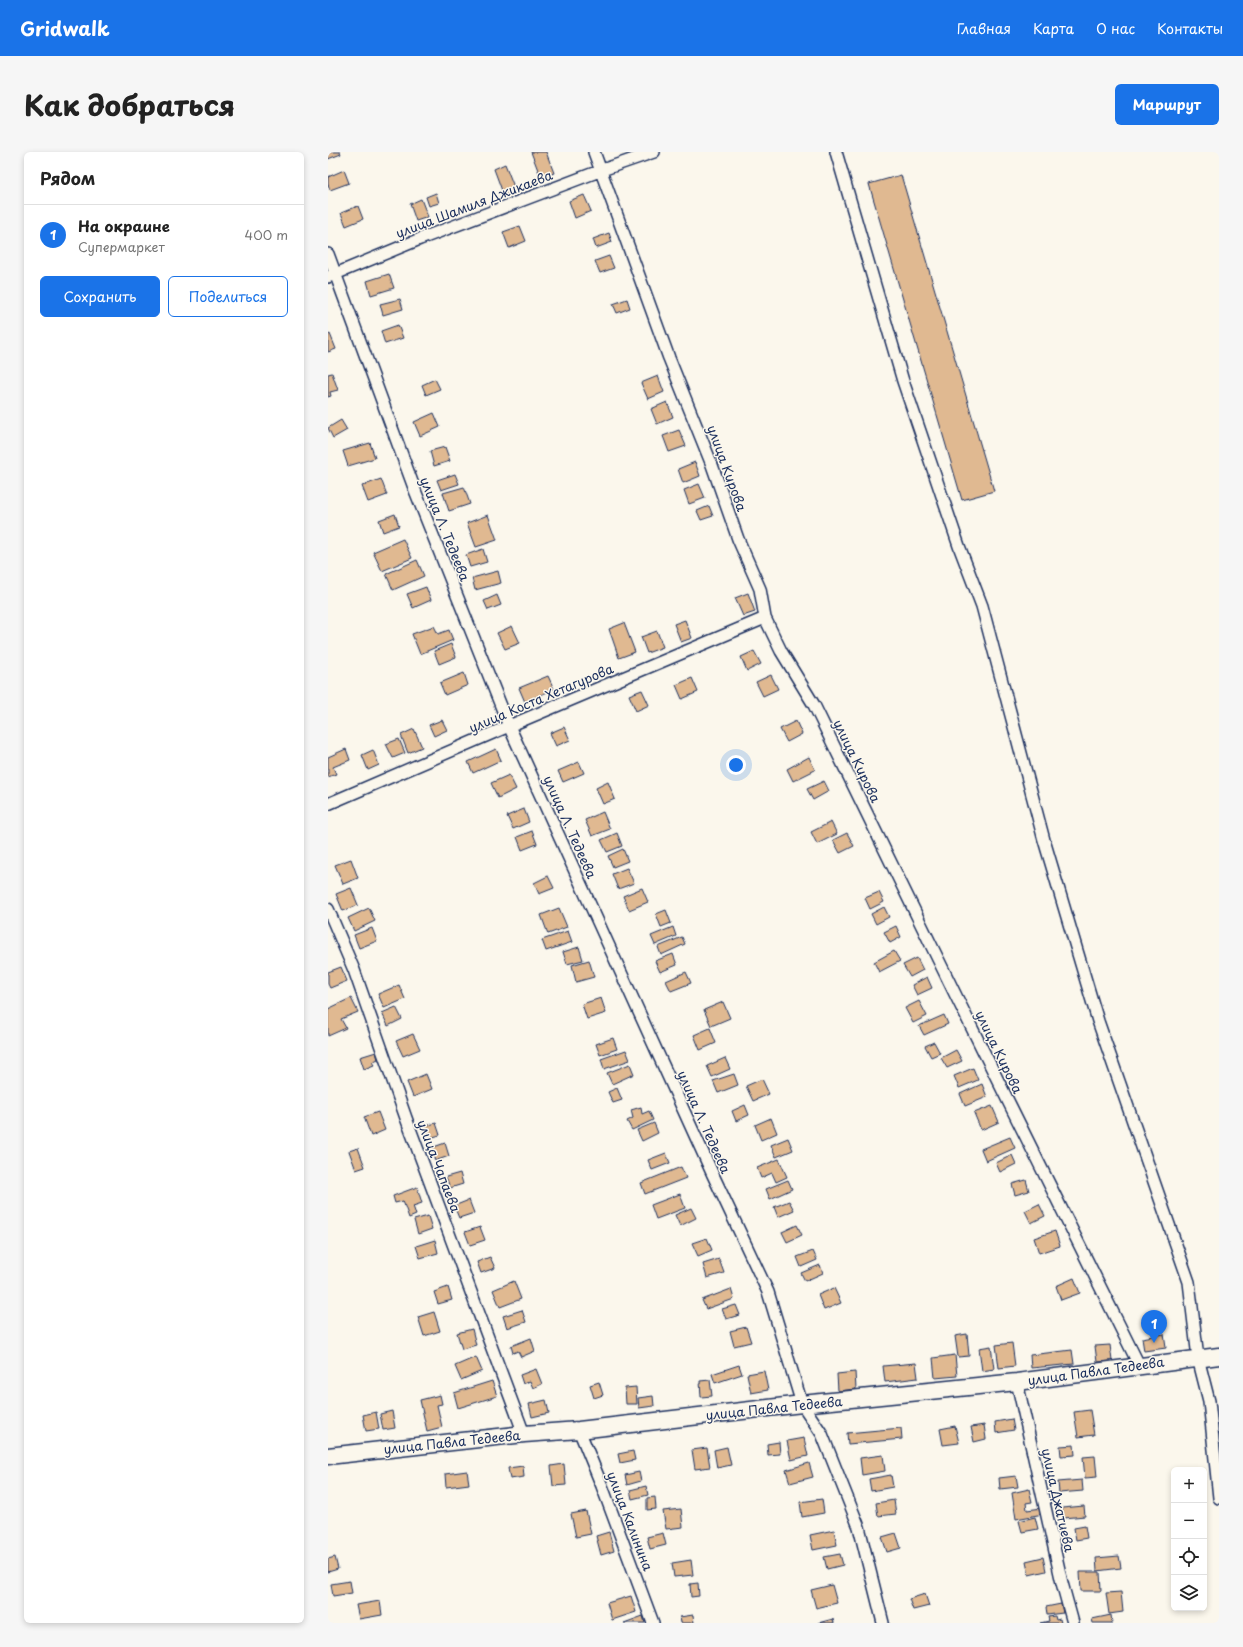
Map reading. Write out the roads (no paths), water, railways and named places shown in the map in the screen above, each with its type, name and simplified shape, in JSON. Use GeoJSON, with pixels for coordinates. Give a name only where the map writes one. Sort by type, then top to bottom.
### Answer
{"type":"FeatureCollection","features":[{"type":"Feature","properties":{"kind":"main road","name":"улица Павла Тедеева"},"geometry":{"type":"LineString","coordinates":[[328,1456],[1018,1382],[1139,1365],[1219,1356]]}},
{"type":"Feature","properties":{"kind":"street","name":"улица Кирова"},"geometry":{"type":"LineString","coordinates":[[594,152],[602,170],[669,358],[712,465],[738,539],[760,589],[765,618],[781,651],[818,712],[959,1002],[1139,1365]]}},
{"type":"Feature","properties":{"kind":"street","name":"улица Шамиля Джикаева"},"geometry":{"type":"LineString","coordinates":[[332,275],[420,239],[602,170],[654,152]]}},
{"type":"Feature","properties":{"kind":"street"},"geometry":{"type":"LineString","coordinates":[[836,152],[903,380],[982,606],[1044,840],[1098,1021],[1190,1282],[1198,1358],[1209,1400],[1219,1498]]}},
{"type":"Feature","properties":{"kind":"street","name":"улица Л. Тедеева"},"geometry":{"type":"LineString","coordinates":[[328,254],[332,275],[416,494],[509,726],[709,1168],[768,1292],[802,1404],[822,1434],[859,1527],[884,1623]]}},
{"type":"Feature","properties":{"kind":"street","name":"улица Коста Хетагурова"},"geometry":{"type":"LineString","coordinates":[[328,804],[765,618]]}},
{"type":"Feature","properties":{"kind":"street","name":"улица Чапаева"},"geometry":{"type":"LineString","coordinates":[[328,909],[354,970],[406,1118],[524,1434]]}},
{"type":"Feature","properties":{"kind":"street","name":"улица Джатиева"},"geometry":{"type":"LineString","coordinates":[[1018,1382],[1062,1583],[1073,1623]]}},
{"type":"Feature","properties":{"kind":"street","name":"улица Калинина"},"geometry":{"type":"LineString","coordinates":[[579,1430],[602,1486],[653,1623]]}},
{"type":"Feature","properties":{"kind":"place","name":"На окраине"},"geometry":{"type":"Point","coordinates":[1154,1343]}}]}
